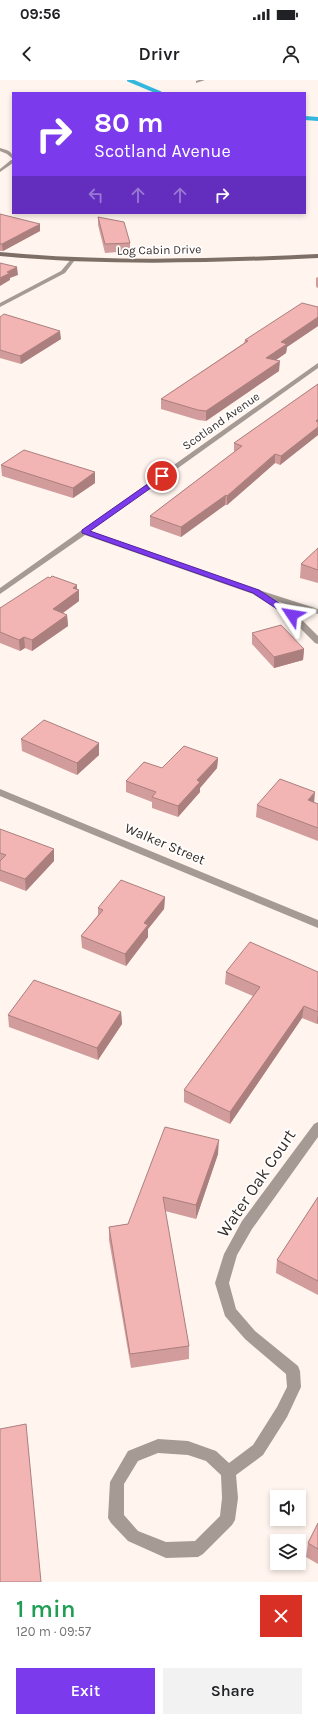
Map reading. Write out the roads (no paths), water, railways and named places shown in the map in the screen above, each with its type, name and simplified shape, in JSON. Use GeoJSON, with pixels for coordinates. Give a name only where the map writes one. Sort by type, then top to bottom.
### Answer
{"type":"FeatureCollection","features":[{"type":"Feature","properties":{"kind":"street"},"geometry":{"type":"LineString","coordinates":[[198,82],[203,80]]}},
{"type":"Feature","properties":{"kind":"street"},"geometry":{"type":"LineString","coordinates":[[0,149],[9,153],[12,157]]}},
{"type":"Feature","properties":{"kind":"street"},"geometry":{"type":"LineString","coordinates":[[0,171],[12,162]]}},
{"type":"Feature","properties":{"kind":"street","name":"Log Cabin Drive"},"geometry":{"type":"LineString","coordinates":[[0,254],[72,260],[156,262],[318,256]]}},
{"type":"Feature","properties":{"kind":"street"},"geometry":{"type":"LineString","coordinates":[[0,305],[63,272],[72,260]]}},
{"type":"Feature","properties":{"kind":"street","name":"Scotland Avenue"},"geometry":{"type":"LineString","coordinates":[[0,592],[318,365]]}},
{"type":"Feature","properties":{"kind":"street"},"geometry":{"type":"LineString","coordinates":[[84,532],[318,612]]}},
{"type":"Feature","properties":{"kind":"street"},"geometry":{"type":"LineString","coordinates":[[256,592],[292,615],[318,641]]}},
{"type":"Feature","properties":{"kind":"street","name":"Walker Street"},"geometry":{"type":"LineString","coordinates":[[0,792],[318,924]]}},
{"type":"Feature","properties":{"kind":"street","name":"Water Oak Court"},"geometry":{"type":"LineString","coordinates":[[228,1472],[258,1450],[282,1412],[294,1387],[293,1371],[250,1335],[230,1312],[222,1283],[231,1254],[247,1225],[318,1126]]}},
{"type":"Feature","properties":{"kind":"street"},"geometry":{"type":"LineString","coordinates":[[158,1446],[188,1448],[210,1456],[228,1472],[230,1498],[227,1520],[198,1549],[166,1550],[133,1536],[116,1518],[117,1482],[133,1456],[158,1446]]}},
{"type":"Feature","properties":{"kind":"waterway"},"geometry":{"type":"LineString","coordinates":[[129,80],[158,92]]}},
{"type":"Feature","properties":{"kind":"waterway"},"geometry":{"type":"LineString","coordinates":[[306,118],[318,119]]}}]}
